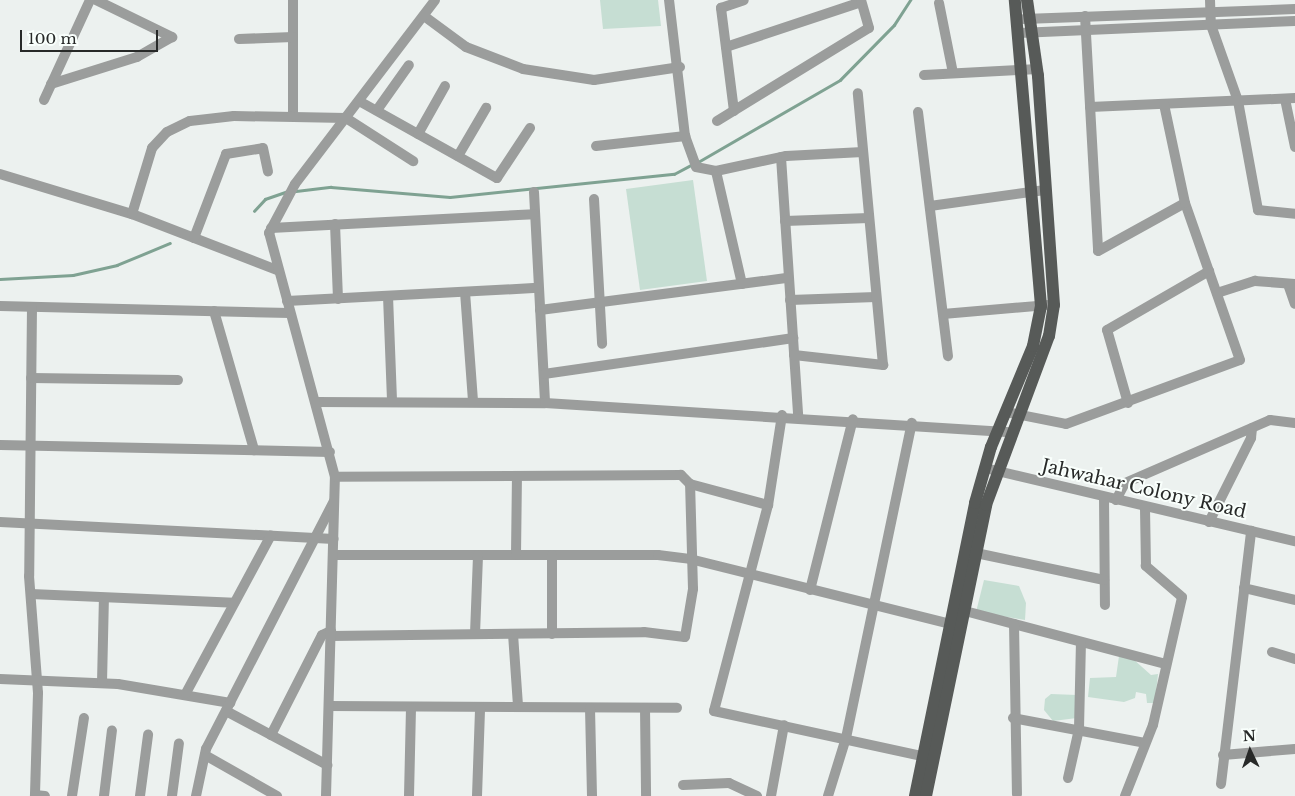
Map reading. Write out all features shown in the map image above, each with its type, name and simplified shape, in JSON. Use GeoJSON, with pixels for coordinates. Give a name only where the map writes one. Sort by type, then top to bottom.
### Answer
{"type":"FeatureCollection","features":[{"type":"Feature","properties":{"kind":"main road"},"geometry":{"type":"LineString","coordinates":[[1015,0],[1024,19]]}},
{"type":"Feature","properties":{"kind":"main road"},"geometry":{"type":"LineString","coordinates":[[915,796],[950,624],[991,469],[1011,413],[1049,336],[1039,190],[1024,70],[1024,19],[1027,0]]}},
{"type":"Feature","properties":{"kind":"main road"},"geometry":{"type":"LineString","coordinates":[[1025,32],[1037,69],[1039,190]]}},
{"type":"Feature","properties":{"kind":"main road"},"geometry":{"type":"LineString","coordinates":[[926,796],[965,611],[991,469]]}},
{"type":"Feature","properties":{"kind":"street"},"geometry":{"type":"LineString","coordinates":[[44,100],[90,0]]}},
{"type":"Feature","properties":{"kind":"street"},"geometry":{"type":"LineString","coordinates":[[51,84],[137,57],[172,38],[96,0]]}},
{"type":"Feature","properties":{"kind":"street"},"geometry":{"type":"LineString","coordinates":[[293,0],[294,114]]}},
{"type":"Feature","properties":{"kind":"street"},"geometry":{"type":"LineString","coordinates":[[326,796],[335,477],[317,402],[277,270],[271,228],[295,184],[435,0]]}},
{"type":"Feature","properties":{"kind":"street"},"geometry":{"type":"LineString","coordinates":[[669,0],[680,67],[685,136],[694,163],[716,171],[781,157],[863,152]]}},
{"type":"Feature","properties":{"kind":"street"},"geometry":{"type":"LineString","coordinates":[[734,111],[721,8],[744,0]]}},
{"type":"Feature","properties":{"kind":"street"},"geometry":{"type":"LineString","coordinates":[[718,121],[870,28],[861,1],[726,48]]}},
{"type":"Feature","properties":{"kind":"street"},"geometry":{"type":"LineString","coordinates":[[939,3],[953,73]]}},
{"type":"Feature","properties":{"kind":"street"},"geometry":{"type":"LineString","coordinates":[[1024,19],[1085,16],[1210,5],[1295,8]]}},
{"type":"Feature","properties":{"kind":"street"},"geometry":{"type":"LineString","coordinates":[[1210,5],[1211,25],[1238,101],[1258,210],[1295,214]]}},
{"type":"Feature","properties":{"kind":"street"},"geometry":{"type":"LineString","coordinates":[[424,16],[466,47],[523,69],[594,80],[680,67]]}},
{"type":"Feature","properties":{"kind":"street"},"geometry":{"type":"LineString","coordinates":[[1085,16],[1098,251],[1185,203]]}},
{"type":"Feature","properties":{"kind":"street"},"geometry":{"type":"LineString","coordinates":[[1025,32],[1295,22]]}},
{"type":"Feature","properties":{"kind":"street"},"geometry":{"type":"LineString","coordinates":[[239,39],[293,37]]}},
{"type":"Feature","properties":{"kind":"street"},"geometry":{"type":"LineString","coordinates":[[377,110],[409,65]]}},
{"type":"Feature","properties":{"kind":"street"},"geometry":{"type":"LineString","coordinates":[[924,75],[1037,69]]}},
{"type":"Feature","properties":{"kind":"street"},"geometry":{"type":"LineString","coordinates":[[418,134],[446,86]]}},
{"type":"Feature","properties":{"kind":"street"},"geometry":{"type":"LineString","coordinates":[[794,355],[883,365],[858,93]]}},
{"type":"Feature","properties":{"kind":"street"},"geometry":{"type":"LineString","coordinates":[[1090,107],[1290,98],[1295,147]]}},
{"type":"Feature","properties":{"kind":"street"},"geometry":{"type":"LineString","coordinates":[[360,100],[497,178],[530,128]]}},
{"type":"Feature","properties":{"kind":"street"},"geometry":{"type":"LineString","coordinates":[[1011,413],[1066,424],[1128,403],[1240,360],[1185,203],[1164,104]]}},
{"type":"Feature","properties":{"kind":"street"},"geometry":{"type":"LineString","coordinates":[[458,156],[486,108]]}},
{"type":"Feature","properties":{"kind":"street"},"geometry":{"type":"LineString","coordinates":[[918,112],[948,356]]}},
{"type":"Feature","properties":{"kind":"street"},"geometry":{"type":"LineString","coordinates":[[132,214],[152,148],[167,132],[190,121],[294,114],[346,118],[413,161]]}},
{"type":"Feature","properties":{"kind":"street"},"geometry":{"type":"LineString","coordinates":[[596,146],[685,136]]}},
{"type":"Feature","properties":{"kind":"street"},"geometry":{"type":"LineString","coordinates":[[194,238],[226,154],[263,148],[268,171]]}},
{"type":"Feature","properties":{"kind":"street"},"geometry":{"type":"LineString","coordinates":[[781,157],[798,416]]}},
{"type":"Feature","properties":{"kind":"street"},"geometry":{"type":"LineString","coordinates":[[716,171],[742,284]]}},
{"type":"Feature","properties":{"kind":"street"},"geometry":{"type":"LineString","coordinates":[[1,176],[132,214],[277,270]]}},
{"type":"Feature","properties":{"kind":"street"},"geometry":{"type":"LineString","coordinates":[[930,206],[1039,190]]}},
{"type":"Feature","properties":{"kind":"street"},"geometry":{"type":"LineString","coordinates":[[534,192],[545,402]]}},
{"type":"Feature","properties":{"kind":"street"},"geometry":{"type":"LineString","coordinates":[[594,199],[602,344]]}},
{"type":"Feature","properties":{"kind":"street"},"geometry":{"type":"LineString","coordinates":[[271,228],[534,214]]}},
{"type":"Feature","properties":{"kind":"street"},"geometry":{"type":"LineString","coordinates":[[785,220],[869,218]]}},
{"type":"Feature","properties":{"kind":"street"},"geometry":{"type":"LineString","coordinates":[[335,224],[338,299]]}},
{"type":"Feature","properties":{"kind":"street"},"geometry":{"type":"LineString","coordinates":[[1128,403],[1107,330],[1209,271]]}},
{"type":"Feature","properties":{"kind":"street"},"geometry":{"type":"LineString","coordinates":[[540,310],[788,278]]}},
{"type":"Feature","properties":{"kind":"street"},"geometry":{"type":"LineString","coordinates":[[1217,293],[1255,280],[1291,284],[1295,304]]}},
{"type":"Feature","properties":{"kind":"street"},"geometry":{"type":"LineString","coordinates":[[287,302],[538,288]]}},
{"type":"Feature","properties":{"kind":"street"},"geometry":{"type":"LineString","coordinates":[[465,292],[473,402]]}},
{"type":"Feature","properties":{"kind":"street"},"geometry":{"type":"LineString","coordinates":[[388,296],[392,402]]}},
{"type":"Feature","properties":{"kind":"street"},"geometry":{"type":"LineString","coordinates":[[790,300],[876,297]]}},
{"type":"Feature","properties":{"kind":"street"},"geometry":{"type":"LineString","coordinates":[[943,314],[1048,305]]}},
{"type":"Feature","properties":{"kind":"street"},"geometry":{"type":"LineString","coordinates":[[0,306],[290,313]]}},
{"type":"Feature","properties":{"kind":"street"},"geometry":{"type":"LineString","coordinates":[[32,307],[29,522],[36,677],[38,796]]}},
{"type":"Feature","properties":{"kind":"street"},"geometry":{"type":"LineString","coordinates":[[214,311],[254,450]]}},
{"type":"Feature","properties":{"kind":"street"},"geometry":{"type":"LineString","coordinates":[[544,374],[793,338]]}},
{"type":"Feature","properties":{"kind":"street"},"geometry":{"type":"LineString","coordinates":[[31,378],[178,380]]}},
{"type":"Feature","properties":{"kind":"street"},"geometry":{"type":"LineString","coordinates":[[317,402],[545,402],[679,414],[782,415],[912,423],[1004,432]]}},
{"type":"Feature","properties":{"kind":"street"},"geometry":{"type":"LineString","coordinates":[[782,415],[768,505],[746,574],[714,711],[846,738],[922,756]]}},
{"type":"Feature","properties":{"kind":"street"},"geometry":{"type":"LineString","coordinates":[[810,590],[853,419]]}},
{"type":"Feature","properties":{"kind":"street"},"geometry":{"type":"LineString","coordinates":[[1116,500],[1125,483],[1270,420],[1295,423]]}},
{"type":"Feature","properties":{"kind":"street"},"geometry":{"type":"LineString","coordinates":[[828,796],[846,738],[871,604],[912,423]]}},
{"type":"Feature","properties":{"kind":"street"},"geometry":{"type":"LineString","coordinates":[[1209,522],[1252,438],[1252,428]]}},
{"type":"Feature","properties":{"kind":"street"},"geometry":{"type":"LineString","coordinates":[[0,445],[330,452]]}},
{"type":"Feature","properties":{"kind":"street","name":"Jahwahar Colony Road"},"geometry":{"type":"LineString","coordinates":[[991,469],[1295,541]]}},
{"type":"Feature","properties":{"kind":"street"},"geometry":{"type":"LineString","coordinates":[[335,477],[681,475],[690,484],[768,505]]}},
{"type":"Feature","properties":{"kind":"street"},"geometry":{"type":"LineString","coordinates":[[516,555],[517,477]]}},
{"type":"Feature","properties":{"kind":"street"},"geometry":{"type":"LineString","coordinates":[[271,735],[322,635],[552,634],[685,636],[693,589],[690,559],[690,484]]}},
{"type":"Feature","properties":{"kind":"street"},"geometry":{"type":"LineString","coordinates":[[1104,497],[1104,605]]}},
{"type":"Feature","properties":{"kind":"street"},"geometry":{"type":"LineString","coordinates":[[196,796],[205,755],[335,499]]}},
{"type":"Feature","properties":{"kind":"street"},"geometry":{"type":"LineString","coordinates":[[1125,796],[1145,744],[1182,597],[1146,566],[1145,507]]}},
{"type":"Feature","properties":{"kind":"street"},"geometry":{"type":"LineString","coordinates":[[0,522],[334,538]]}},
{"type":"Feature","properties":{"kind":"street"},"geometry":{"type":"LineString","coordinates":[[1221,784],[1223,754],[1251,532]]}},
{"type":"Feature","properties":{"kind":"street"},"geometry":{"type":"LineString","coordinates":[[186,693],[271,535]]}},
{"type":"Feature","properties":{"kind":"street"},"geometry":{"type":"LineString","coordinates":[[976,553],[1104,580]]}},
{"type":"Feature","properties":{"kind":"street"},"geometry":{"type":"LineString","coordinates":[[333,555],[552,555],[690,559],[950,624]]}},
{"type":"Feature","properties":{"kind":"street"},"geometry":{"type":"LineString","coordinates":[[475,634],[478,555]]}},
{"type":"Feature","properties":{"kind":"street"},"geometry":{"type":"LineString","coordinates":[[552,555],[552,634]]}},
{"type":"Feature","properties":{"kind":"street"},"geometry":{"type":"LineString","coordinates":[[1244,588],[1295,600]]}},
{"type":"Feature","properties":{"kind":"street"},"geometry":{"type":"LineString","coordinates":[[31,594],[234,604]]}},
{"type":"Feature","properties":{"kind":"street"},"geometry":{"type":"LineString","coordinates":[[102,683],[104,598]]}},
{"type":"Feature","properties":{"kind":"street"},"geometry":{"type":"LineString","coordinates":[[965,611],[1166,664]]}},
{"type":"Feature","properties":{"kind":"street"},"geometry":{"type":"LineString","coordinates":[[1014,624],[1013,718],[1017,794]]}},
{"type":"Feature","properties":{"kind":"street"},"geometry":{"type":"LineString","coordinates":[[513,634],[518,706]]}},
{"type":"Feature","properties":{"kind":"street"},"geometry":{"type":"LineString","coordinates":[[1068,778],[1079,729],[1081,642]]}},
{"type":"Feature","properties":{"kind":"street"},"geometry":{"type":"LineString","coordinates":[[1272,652],[1295,659]]}},
{"type":"Feature","properties":{"kind":"street"},"geometry":{"type":"LineString","coordinates":[[0,679],[36,677],[186,693],[228,707],[271,735],[327,765]]}},
{"type":"Feature","properties":{"kind":"street"},"geometry":{"type":"LineString","coordinates":[[329,706],[411,708],[518,706],[677,708]]}},
{"type":"Feature","properties":{"kind":"street"},"geometry":{"type":"LineString","coordinates":[[409,796],[411,708]]}},
{"type":"Feature","properties":{"kind":"street"},"geometry":{"type":"LineString","coordinates":[[476,796],[480,708]]}},
{"type":"Feature","properties":{"kind":"street"},"geometry":{"type":"LineString","coordinates":[[590,708],[592,796]]}},
{"type":"Feature","properties":{"kind":"street"},"geometry":{"type":"LineString","coordinates":[[645,708],[646,796]]}},
{"type":"Feature","properties":{"kind":"street"},"geometry":{"type":"LineString","coordinates":[[72,796],[84,718]]}},
{"type":"Feature","properties":{"kind":"street"},"geometry":{"type":"LineString","coordinates":[[1013,718],[1079,729],[1145,744]]}},
{"type":"Feature","properties":{"kind":"street"},"geometry":{"type":"LineString","coordinates":[[771,796],[784,725]]}},
{"type":"Feature","properties":{"kind":"street"},"geometry":{"type":"LineString","coordinates":[[104,796],[112,730]]}},
{"type":"Feature","properties":{"kind":"street"},"geometry":{"type":"LineString","coordinates":[[140,796],[148,735]]}},
{"type":"Feature","properties":{"kind":"street"},"geometry":{"type":"LineString","coordinates":[[172,796],[179,742]]}},
{"type":"Feature","properties":{"kind":"street"},"geometry":{"type":"LineString","coordinates":[[1223,754],[1295,749]]}},
{"type":"Feature","properties":{"kind":"street"},"geometry":{"type":"LineString","coordinates":[[205,755],[277,796]]}},
{"type":"Feature","properties":{"kind":"street"},"geometry":{"type":"LineString","coordinates":[[256,796],[257,784]]}},
{"type":"Feature","properties":{"kind":"street"},"geometry":{"type":"LineString","coordinates":[[683,785],[729,784],[757,796]]}},
{"type":"Feature","properties":{"kind":"green space"},"geometry":{"type":"Polygon","coordinates":[[[600,0],[658,0],[661,26],[603,29],[600,0]]]}},
{"type":"Feature","properties":{"kind":"green space"},"geometry":{"type":"Polygon","coordinates":[[[693,180],[707,281],[640,290],[626,189],[693,180]]]}},
{"type":"Feature","properties":{"kind":"green space"},"geometry":{"type":"Polygon","coordinates":[[[984,580],[1019,586],[1026,603],[1025,620],[976,612],[984,580]]]}},
{"type":"Feature","properties":{"kind":"green space"},"geometry":{"type":"Polygon","coordinates":[[[1119,656],[1132,658],[1151,675],[1158,674],[1155,703],[1147,703],[1146,694],[1136,692],[1135,698],[1124,702],[1088,697],[1090,678],[1116,677],[1119,656]]]}},
{"type":"Feature","properties":{"kind":"green space"},"geometry":{"type":"Polygon","coordinates":[[[1051,694],[1077,695],[1077,718],[1053,721],[1044,710],[1045,699],[1051,694]]]}},
{"type":"Feature","properties":{"kind":"waterway"},"geometry":{"type":"LineString","coordinates":[[698,162],[840,80],[894,25],[910,0]]}},
{"type":"Feature","properties":{"kind":"waterway"},"geometry":{"type":"LineString","coordinates":[[296,191],[331,187],[450,197],[674,174],[693,164]]}},
{"type":"Feature","properties":{"kind":"waterway"},"geometry":{"type":"LineString","coordinates":[[254,211],[265,199],[288,191]]}},
{"type":"Feature","properties":{"kind":"waterway"},"geometry":{"type":"LineString","coordinates":[[0,279],[73,275],[117,265],[170,243]]}}]}
